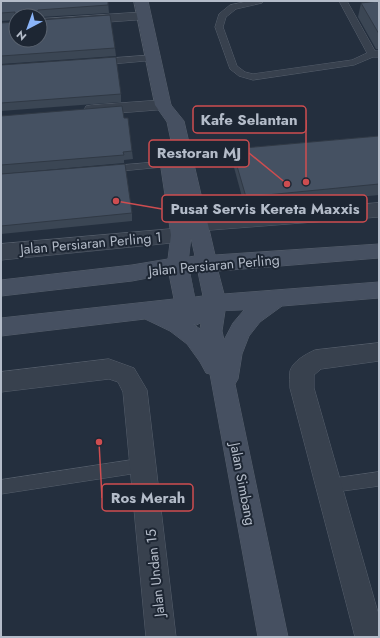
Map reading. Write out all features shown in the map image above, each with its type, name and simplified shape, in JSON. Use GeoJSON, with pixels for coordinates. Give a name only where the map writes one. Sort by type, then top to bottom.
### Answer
{"type":"FeatureCollection","features":[{"type":"Feature","properties":{"kind":"main road"},"geometry":{"type":"LineString","coordinates":[[142,8],[164,108],[162,121],[176,160],[193,231],[206,263],[216,303],[211,330]]}},
{"type":"Feature","properties":{"kind":"main road"},"geometry":{"type":"LineString","coordinates":[[193,231],[217,247],[260,261]]}},
{"type":"Feature","properties":{"kind":"main road"},"geometry":{"type":"LineString","coordinates":[[193,231],[178,265],[186,306],[211,330]]}},
{"type":"Feature","properties":{"kind":"main road"},"geometry":{"type":"LineString","coordinates":[[132,273],[193,231]]}},
{"type":"Feature","properties":{"kind":"main road","name":"Jalan Persiaran Perling"},"geometry":{"type":"LineString","coordinates":[[1,288],[132,273],[178,265],[260,261],[379,251]]}},
{"type":"Feature","properties":{"kind":"main road"},"geometry":{"type":"LineString","coordinates":[[1,327],[216,303],[276,300],[379,290]]}},
{"type":"Feature","properties":{"kind":"main road"},"geometry":{"type":"LineString","coordinates":[[226,394],[227,367],[235,339],[252,316],[276,300]]}},
{"type":"Feature","properties":{"kind":"main road"},"geometry":{"type":"LineString","coordinates":[[145,310],[171,320],[193,335],[210,355],[226,394]]}},
{"type":"Feature","properties":{"kind":"main road","name":"Jalan Simbang"},"geometry":{"type":"LineString","coordinates":[[211,330],[226,394],[273,637]]}},
{"type":"Feature","properties":{"kind":"street"},"geometry":{"type":"LineString","coordinates":[[48,22],[142,8]]}},
{"type":"Feature","properties":{"kind":"street"},"geometry":{"type":"LineString","coordinates":[[78,112],[164,108]]}},
{"type":"Feature","properties":{"kind":"street","name":"Jalan Persiaran Perling 1"},"geometry":{"type":"LineString","coordinates":[[1,252],[379,210]]}},
{"type":"Feature","properties":{"kind":"street"},"geometry":{"type":"LineString","coordinates":[[370,637],[302,388],[302,371],[315,360],[379,352]]}},
{"type":"Feature","properties":{"kind":"street","name":"Jalan Undan 15"},"geometry":{"type":"LineString","coordinates":[[1,382],[108,369],[126,375],[135,390],[161,637]]}},
{"type":"Feature","properties":{"kind":"lane"},"geometry":{"type":"LineString","coordinates":[[259,1],[233,7],[222,16],[219,27],[233,67],[242,74],[253,77],[354,62],[376,54],[343,1]]}},
{"type":"Feature","properties":{"kind":"lane"},"geometry":{"type":"LineString","coordinates":[[92,62],[153,58]]}},
{"type":"Feature","properties":{"kind":"lane"},"geometry":{"type":"LineString","coordinates":[[101,170],[261,149]]}},
{"type":"Feature","properties":{"kind":"lane"},"geometry":{"type":"LineString","coordinates":[[1,487],[144,465]]}},
{"type":"Feature","properties":{"kind":"lane"},"geometry":{"type":"LineString","coordinates":[[328,486],[379,479]]}},
{"type":"Feature","properties":{"kind":"building"},"geometry":{"type":"Polygon","coordinates":[[[1,1],[108,1],[108,5],[48,9],[48,8],[8,8],[8,12],[1,13],[1,1]]]}},
{"type":"Feature","properties":{"kind":"building"},"geometry":{"type":"Polygon","coordinates":[[[379,1],[379,34],[361,3],[379,1]]]}},
{"type":"Feature","properties":{"kind":"building"},"geometry":{"type":"Polygon","coordinates":[[[110,15],[115,48],[1,56],[1,23],[8,22],[8,48],[48,48],[48,19],[110,15]]]}},
{"type":"Feature","properties":{"kind":"building"},"geometry":{"type":"Polygon","coordinates":[[[116,57],[121,94],[1,103],[1,65],[116,57]]]}},
{"type":"Feature","properties":{"kind":"building"},"geometry":{"type":"Polygon","coordinates":[[[122,106],[124,118],[128,118],[132,151],[123,152],[124,155],[1,165],[1,116],[122,106]]]}},
{"type":"Feature","properties":{"kind":"building"},"geometry":{"type":"Polygon","coordinates":[[[379,136],[379,184],[246,197],[232,149],[379,136]]]}},
{"type":"Feature","properties":{"kind":"building"},"geometry":{"type":"Polygon","coordinates":[[[125,164],[132,213],[1,226],[1,174],[125,164]]]}},
{"type":"Feature","properties":{"kind":"place","name":"Kafe Selantan"},"geometry":{"type":"Point","coordinates":[306,182]}},
{"type":"Feature","properties":{"kind":"place","name":"Restoran MJ"},"geometry":{"type":"Point","coordinates":[287,184]}},
{"type":"Feature","properties":{"kind":"place","name":"Pusat Servis Kereta Maxxis"},"geometry":{"type":"Point","coordinates":[116,201]}},
{"type":"Feature","properties":{"kind":"place","name":"Ros Merah"},"geometry":{"type":"Point","coordinates":[99,442]}}]}
